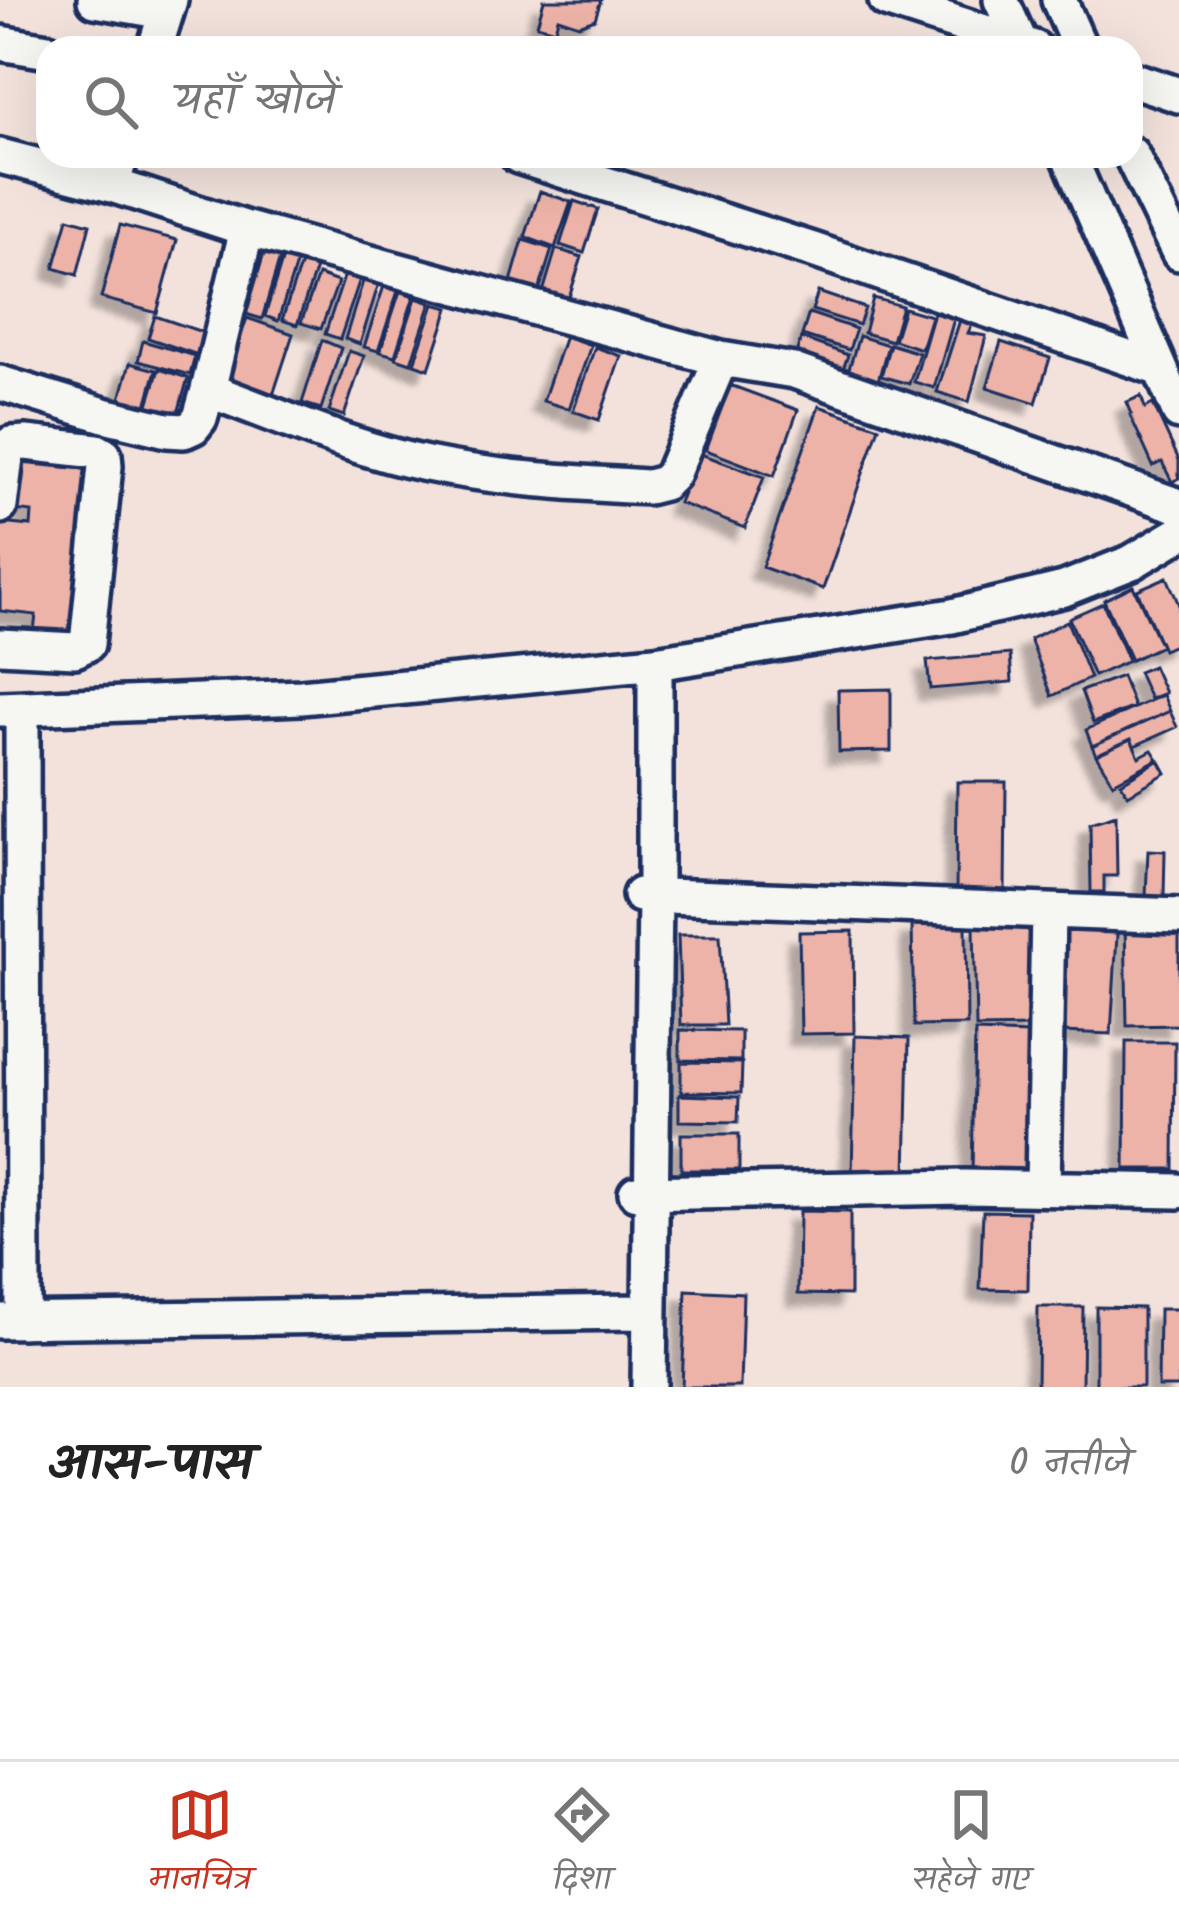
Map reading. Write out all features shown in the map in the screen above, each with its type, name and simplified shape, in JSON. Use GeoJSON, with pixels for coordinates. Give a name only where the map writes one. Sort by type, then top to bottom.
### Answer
{"type":"FeatureCollection","features":[{"type":"Feature","properties":{"kind":"street"},"geometry":{"type":"LineString","coordinates":[[95,0],[166,30]]}},
{"type":"Feature","properties":{"kind":"street"},"geometry":{"type":"LineString","coordinates":[[886,0],[993,36]]}},
{"type":"Feature","properties":{"kind":"street"},"geometry":{"type":"LineString","coordinates":[[1001,0],[1020,36]]}},
{"type":"Feature","properties":{"kind":"street"},"geometry":{"type":"LineString","coordinates":[[1059,0],[1075,36]]}},
{"type":"Feature","properties":{"kind":"street"},"geometry":{"type":"LineString","coordinates":[[0,43],[36,49]]}},
{"type":"Feature","properties":{"kind":"street"},"geometry":{"type":"LineString","coordinates":[[1143,83],[1179,95]]}},
{"type":"Feature","properties":{"kind":"street"},"geometry":{"type":"LineString","coordinates":[[0,157],[36,161]]}},
{"type":"Feature","properties":{"kind":"street"},"geometry":{"type":"LineString","coordinates":[[556,168],[1160,369]]}},
{"type":"Feature","properties":{"kind":"street"},"geometry":{"type":"LineString","coordinates":[[1074,168],[1179,412]]}},
{"type":"Feature","properties":{"kind":"street"},"geometry":{"type":"LineString","coordinates":[[1138,168],[1179,253]]}},
{"type":"Feature","properties":{"kind":"street"},"geometry":{"type":"LineString","coordinates":[[116,170],[248,229],[721,359],[794,371],[1179,506]]}},
{"type":"Feature","properties":{"kind":"street"},"geometry":{"type":"LineString","coordinates":[[0,383],[167,430],[193,427],[208,390],[248,229]]}},
{"type":"Feature","properties":{"kind":"street"},"geometry":{"type":"LineString","coordinates":[[208,390],[424,464],[530,479],[649,487],[672,475],[721,359]]}},
{"type":"Feature","properties":{"kind":"street"},"geometry":{"type":"LineString","coordinates":[[26,442],[37,395]]}},
{"type":"Feature","properties":{"kind":"street"},"geometry":{"type":"LineString","coordinates":[[0,506],[7,449],[15,442],[104,455],[85,648],[0,646]]}},
{"type":"Feature","properties":{"kind":"street"},"geometry":{"type":"LineString","coordinates":[[635,1312],[12,1321],[11,709],[301,697],[655,663],[952,616],[1064,589],[1132,562],[1179,534]]}},
{"type":"Feature","properties":{"kind":"street"},"geometry":{"type":"LineString","coordinates":[[649,1387],[643,1193],[655,663]]}},
{"type":"Feature","properties":{"kind":"street"},"geometry":{"type":"LineString","coordinates":[[647,896],[1179,916]]}},
{"type":"Feature","properties":{"kind":"street"},"geometry":{"type":"LineString","coordinates":[[1043,1188],[1048,911]]}},
{"type":"Feature","properties":{"kind":"street"},"geometry":{"type":"LineString","coordinates":[[643,1193],[1179,1191]]}},
{"type":"Feature","properties":{"kind":"street"},"geometry":{"type":"LineString","coordinates":[[634,1387],[643,1193]]}},
{"type":"Feature","properties":{"kind":"building"},"geometry":{"type":"Polygon","coordinates":[[[544,0],[601,0],[595,19],[579,25],[558,18],[555,30],[537,25],[544,0]]]}},
{"type":"Feature","properties":{"kind":"building"},"geometry":{"type":"Polygon","coordinates":[[[540,191],[571,202],[555,248],[525,237],[540,191]]]}},
{"type":"Feature","properties":{"kind":"building"},"geometry":{"type":"Polygon","coordinates":[[[574,201],[598,209],[584,253],[560,245],[574,201]]]}},
{"type":"Feature","properties":{"kind":"building"},"geometry":{"type":"Polygon","coordinates":[[[68,218],[90,224],[77,275],[54,268],[68,218]]]}},
{"type":"Feature","properties":{"kind":"building"},"geometry":{"type":"Polygon","coordinates":[[[120,225],[177,240],[157,313],[101,298],[120,225]]]}},
{"type":"Feature","properties":{"kind":"building"},"geometry":{"type":"Polygon","coordinates":[[[523,240],[552,249],[538,294],[510,285],[523,240]]]}},
{"type":"Feature","properties":{"kind":"building"},"geometry":{"type":"Polygon","coordinates":[[[556,249],[582,257],[568,300],[543,292],[556,249]]]}},
{"type":"Feature","properties":{"kind":"building"},"geometry":{"type":"Polygon","coordinates":[[[265,250],[281,254],[262,319],[246,314],[265,250]]]}},
{"type":"Feature","properties":{"kind":"building"},"geometry":{"type":"Polygon","coordinates":[[[284,254],[298,258],[278,321],[265,316],[284,254]]]}},
{"type":"Feature","properties":{"kind":"building"},"geometry":{"type":"Polygon","coordinates":[[[302,260],[317,265],[297,325],[282,320],[302,260]]]}},
{"type":"Feature","properties":{"kind":"building"},"geometry":{"type":"Polygon","coordinates":[[[345,274],[360,279],[340,339],[325,334],[345,274]]]}},
{"type":"Feature","properties":{"kind":"building"},"geometry":{"type":"Polygon","coordinates":[[[318,275],[338,282],[321,329],[301,323],[318,275]]]}},
{"type":"Feature","properties":{"kind":"building"},"geometry":{"type":"Polygon","coordinates":[[[364,278],[379,283],[360,344],[345,339],[364,278]]]}},
{"type":"Feature","properties":{"kind":"building"},"geometry":{"type":"Polygon","coordinates":[[[384,286],[398,291],[378,351],[364,347],[384,286]]]}},
{"type":"Feature","properties":{"kind":"building"},"geometry":{"type":"Polygon","coordinates":[[[400,291],[414,296],[395,356],[380,352],[400,291]]]}},
{"type":"Feature","properties":{"kind":"building"},"geometry":{"type":"Polygon","coordinates":[[[818,292],[865,308],[859,325],[812,310],[818,292]]]}},
{"type":"Feature","properties":{"kind":"building"},"geometry":{"type":"Polygon","coordinates":[[[416,298],[431,303],[411,363],[396,358],[416,298]]]}},
{"type":"Feature","properties":{"kind":"building"},"geometry":{"type":"Polygon","coordinates":[[[873,298],[902,306],[892,341],[864,333],[873,298]]]}},
{"type":"Feature","properties":{"kind":"building"},"geometry":{"type":"Polygon","coordinates":[[[434,304],[449,308],[429,369],[414,364],[434,304]]]}},
{"type":"Feature","properties":{"kind":"building"},"geometry":{"type":"Polygon","coordinates":[[[904,308],[931,316],[921,349],[894,340],[904,308]]]}},
{"type":"Feature","properties":{"kind":"building"},"geometry":{"type":"Polygon","coordinates":[[[809,313],[856,329],[849,350],[802,335],[809,313]]]}},
{"type":"Feature","properties":{"kind":"building"},"geometry":{"type":"Polygon","coordinates":[[[934,313],[954,319],[934,388],[914,382],[934,313]]]}},
{"type":"Feature","properties":{"kind":"building"},"geometry":{"type":"Polygon","coordinates":[[[155,316],[205,333],[198,355],[148,338],[155,316]]]}},
{"type":"Feature","properties":{"kind":"building"},"geometry":{"type":"Polygon","coordinates":[[[247,318],[293,334],[272,398],[225,383],[247,318]]]}},
{"type":"Feature","properties":{"kind":"building"},"geometry":{"type":"Polygon","coordinates":[[[960,320],[972,324],[968,333],[986,336],[969,402],[937,392],[960,320]]]}},
{"type":"Feature","properties":{"kind":"building"},"geometry":{"type":"Polygon","coordinates":[[[565,336],[591,345],[569,409],[543,401],[565,336]]]}},
{"type":"Feature","properties":{"kind":"building"},"geometry":{"type":"Polygon","coordinates":[[[859,336],[888,345],[878,381],[848,372],[859,336]]]}},
{"type":"Feature","properties":{"kind":"building"},"geometry":{"type":"Polygon","coordinates":[[[801,338],[848,355],[841,375],[794,359],[801,338]]]}},
{"type":"Feature","properties":{"kind":"building"},"geometry":{"type":"Polygon","coordinates":[[[322,340],[341,348],[321,409],[302,403],[322,340]]]}},
{"type":"Feature","properties":{"kind":"building"},"geometry":{"type":"Polygon","coordinates":[[[143,341],[195,356],[190,375],[138,361],[143,341]]]}},
{"type":"Feature","properties":{"kind":"building"},"geometry":{"type":"Polygon","coordinates":[[[1001,342],[1050,358],[1036,403],[987,387],[1001,342]]]}},
{"type":"Feature","properties":{"kind":"building"},"geometry":{"type":"Polygon","coordinates":[[[890,344],[919,353],[909,384],[881,376],[890,344]]]}},
{"type":"Feature","properties":{"kind":"building"},"geometry":{"type":"Polygon","coordinates":[[[595,347],[621,356],[599,420],[573,411],[595,347]]]}},
{"type":"Feature","properties":{"kind":"building"},"geometry":{"type":"Polygon","coordinates":[[[349,351],[364,356],[344,416],[329,411],[349,351]]]}},
{"type":"Feature","properties":{"kind":"building"},"geometry":{"type":"Polygon","coordinates":[[[130,363],[156,370],[146,406],[120,399],[130,363]]]}},
{"type":"Feature","properties":{"kind":"building"},"geometry":{"type":"Polygon","coordinates":[[[159,369],[188,378],[177,417],[147,408],[159,369]]]}},
{"type":"Feature","properties":{"kind":"building"},"geometry":{"type":"Polygon","coordinates":[[[730,385],[798,410],[774,476],[706,450],[730,385]]]}},
{"type":"Feature","properties":{"kind":"building"},"geometry":{"type":"Polygon","coordinates":[[[1141,396],[1145,408],[1153,404],[1179,460],[1179,478],[1172,482],[1162,462],[1153,466],[1130,415],[1127,402],[1141,396]]]}},
{"type":"Feature","properties":{"kind":"building"},"geometry":{"type":"Polygon","coordinates":[[[819,406],[879,427],[823,589],[762,567],[819,406]]]}},
{"type":"Feature","properties":{"kind":"building"},"geometry":{"type":"Polygon","coordinates":[[[698,453],[764,477],[745,528],[679,503],[698,453]]]}},
{"type":"Feature","properties":{"kind":"building"},"geometry":{"type":"Polygon","coordinates":[[[10,462],[95,470],[75,643],[33,638],[36,615],[0,611],[0,523],[31,526],[32,512],[5,509],[10,462]]]}},
{"type":"Feature","properties":{"kind":"building"},"geometry":{"type":"Polygon","coordinates":[[[1167,577],[1179,605],[1179,643],[1163,650],[1137,590],[1167,577]]]}},
{"type":"Feature","properties":{"kind":"building"},"geometry":{"type":"Polygon","coordinates":[[[1133,586],[1161,646],[1131,660],[1104,600],[1133,586]]]}},
{"type":"Feature","properties":{"kind":"building"},"geometry":{"type":"Polygon","coordinates":[[[1103,603],[1128,661],[1094,676],[1069,618],[1103,603]]]}},
{"type":"Feature","properties":{"kind":"building"},"geometry":{"type":"Polygon","coordinates":[[[1067,621],[1090,678],[1052,696],[1030,639],[1067,621]]]}},
{"type":"Feature","properties":{"kind":"building"},"geometry":{"type":"Polygon","coordinates":[[[1010,654],[1012,682],[930,689],[927,661],[1010,654]]]}},
{"type":"Feature","properties":{"kind":"building"},"geometry":{"type":"Polygon","coordinates":[[[1153,666],[1165,693],[1150,699],[1138,672],[1153,666]]]}},
{"type":"Feature","properties":{"kind":"building"},"geometry":{"type":"Polygon","coordinates":[[[1122,676],[1134,707],[1093,723],[1081,691],[1122,676]]]}},
{"type":"Feature","properties":{"kind":"building"},"geometry":{"type":"Polygon","coordinates":[[[891,689],[891,751],[839,752],[838,690],[891,689]]]}},
{"type":"Feature","properties":{"kind":"building"},"geometry":{"type":"Polygon","coordinates":[[[1163,695],[1170,711],[1092,746],[1086,730],[1163,695]]]}},
{"type":"Feature","properties":{"kind":"building"},"geometry":{"type":"Polygon","coordinates":[[[1170,711],[1177,727],[1134,746],[1131,739],[1096,755],[1092,746],[1170,711]]]}},
{"type":"Feature","properties":{"kind":"building"},"geometry":{"type":"Polygon","coordinates":[[[1131,739],[1139,757],[1152,750],[1158,759],[1113,783],[1096,755],[1131,739]]]}},
{"type":"Feature","properties":{"kind":"building"},"geometry":{"type":"Polygon","coordinates":[[[1159,760],[1166,773],[1128,795],[1121,783],[1159,760]]]}},
{"type":"Feature","properties":{"kind":"building"},"geometry":{"type":"Polygon","coordinates":[[[957,782],[1006,782],[1005,894],[956,893],[957,782]]]}},
{"type":"Feature","properties":{"kind":"building"},"geometry":{"type":"Polygon","coordinates":[[[1116,815],[1117,876],[1104,876],[1104,892],[1091,892],[1090,823],[1116,815]]]}},
{"type":"Feature","properties":{"kind":"building"},"geometry":{"type":"Polygon","coordinates":[[[1148,850],[1165,851],[1164,897],[1146,896],[1148,850]]]}},
{"type":"Feature","properties":{"kind":"building"},"geometry":{"type":"Polygon","coordinates":[[[1064,919],[1118,919],[1111,1034],[1062,1032],[1064,919]]]}},
{"type":"Feature","properties":{"kind":"building"},"geometry":{"type":"Polygon","coordinates":[[[1179,920],[1179,1025],[1127,1026],[1125,921],[1179,920]]]}},
{"type":"Feature","properties":{"kind":"building"},"geometry":{"type":"Polygon","coordinates":[[[1031,923],[1033,1027],[976,1028],[974,924],[1031,923]]]}},
{"type":"Feature","properties":{"kind":"building"},"geometry":{"type":"Polygon","coordinates":[[[966,924],[967,1025],[914,1026],[912,925],[966,924]]]}},
{"type":"Feature","properties":{"kind":"building"},"geometry":{"type":"Polygon","coordinates":[[[853,931],[854,1033],[801,1034],[799,932],[853,931]]]}},
{"type":"Feature","properties":{"kind":"building"},"geometry":{"type":"Polygon","coordinates":[[[678,935],[720,935],[725,1025],[681,1025],[678,935]]]}},
{"type":"Feature","properties":{"kind":"building"},"geometry":{"type":"Polygon","coordinates":[[[680,1030],[741,1031],[741,1061],[680,1060],[680,1030]]]}},
{"type":"Feature","properties":{"kind":"building"},"geometry":{"type":"Polygon","coordinates":[[[975,1032],[1029,1034],[1027,1172],[972,1172],[975,1032]]]}},
{"type":"Feature","properties":{"kind":"building"},"geometry":{"type":"Polygon","coordinates":[[[855,1036],[909,1038],[906,1176],[852,1176],[855,1036]]]}},
{"type":"Feature","properties":{"kind":"building"},"geometry":{"type":"Polygon","coordinates":[[[1126,1042],[1175,1042],[1174,1169],[1125,1169],[1126,1042]]]}},
{"type":"Feature","properties":{"kind":"building"},"geometry":{"type":"Polygon","coordinates":[[[681,1062],[742,1063],[741,1093],[681,1092],[681,1062]]]}},
{"type":"Feature","properties":{"kind":"building"},"geometry":{"type":"Polygon","coordinates":[[[679,1095],[739,1097],[738,1122],[679,1121],[679,1095]]]}},
{"type":"Feature","properties":{"kind":"building"},"geometry":{"type":"Polygon","coordinates":[[[681,1134],[739,1134],[739,1170],[681,1170],[681,1134]]]}},
{"type":"Feature","properties":{"kind":"building"},"geometry":{"type":"Polygon","coordinates":[[[799,1211],[850,1212],[850,1295],[798,1294],[799,1211]]]}},
{"type":"Feature","properties":{"kind":"building"},"geometry":{"type":"Polygon","coordinates":[[[983,1211],[1029,1212],[1028,1290],[980,1289],[983,1211]]]}},
{"type":"Feature","properties":{"kind":"building"},"geometry":{"type":"Polygon","coordinates":[[[686,1290],[743,1293],[740,1387],[682,1387],[686,1290]]]}},
{"type":"Feature","properties":{"kind":"building"},"geometry":{"type":"Polygon","coordinates":[[[1038,1307],[1083,1307],[1082,1387],[1037,1387],[1038,1307]]]}},
{"type":"Feature","properties":{"kind":"building"},"geometry":{"type":"Polygon","coordinates":[[[1096,1307],[1143,1308],[1143,1387],[1096,1387],[1096,1307]]]}},
{"type":"Feature","properties":{"kind":"building"},"geometry":{"type":"Polygon","coordinates":[[[1159,1309],[1179,1309],[1179,1387],[1158,1387],[1159,1309]]]}}]}
